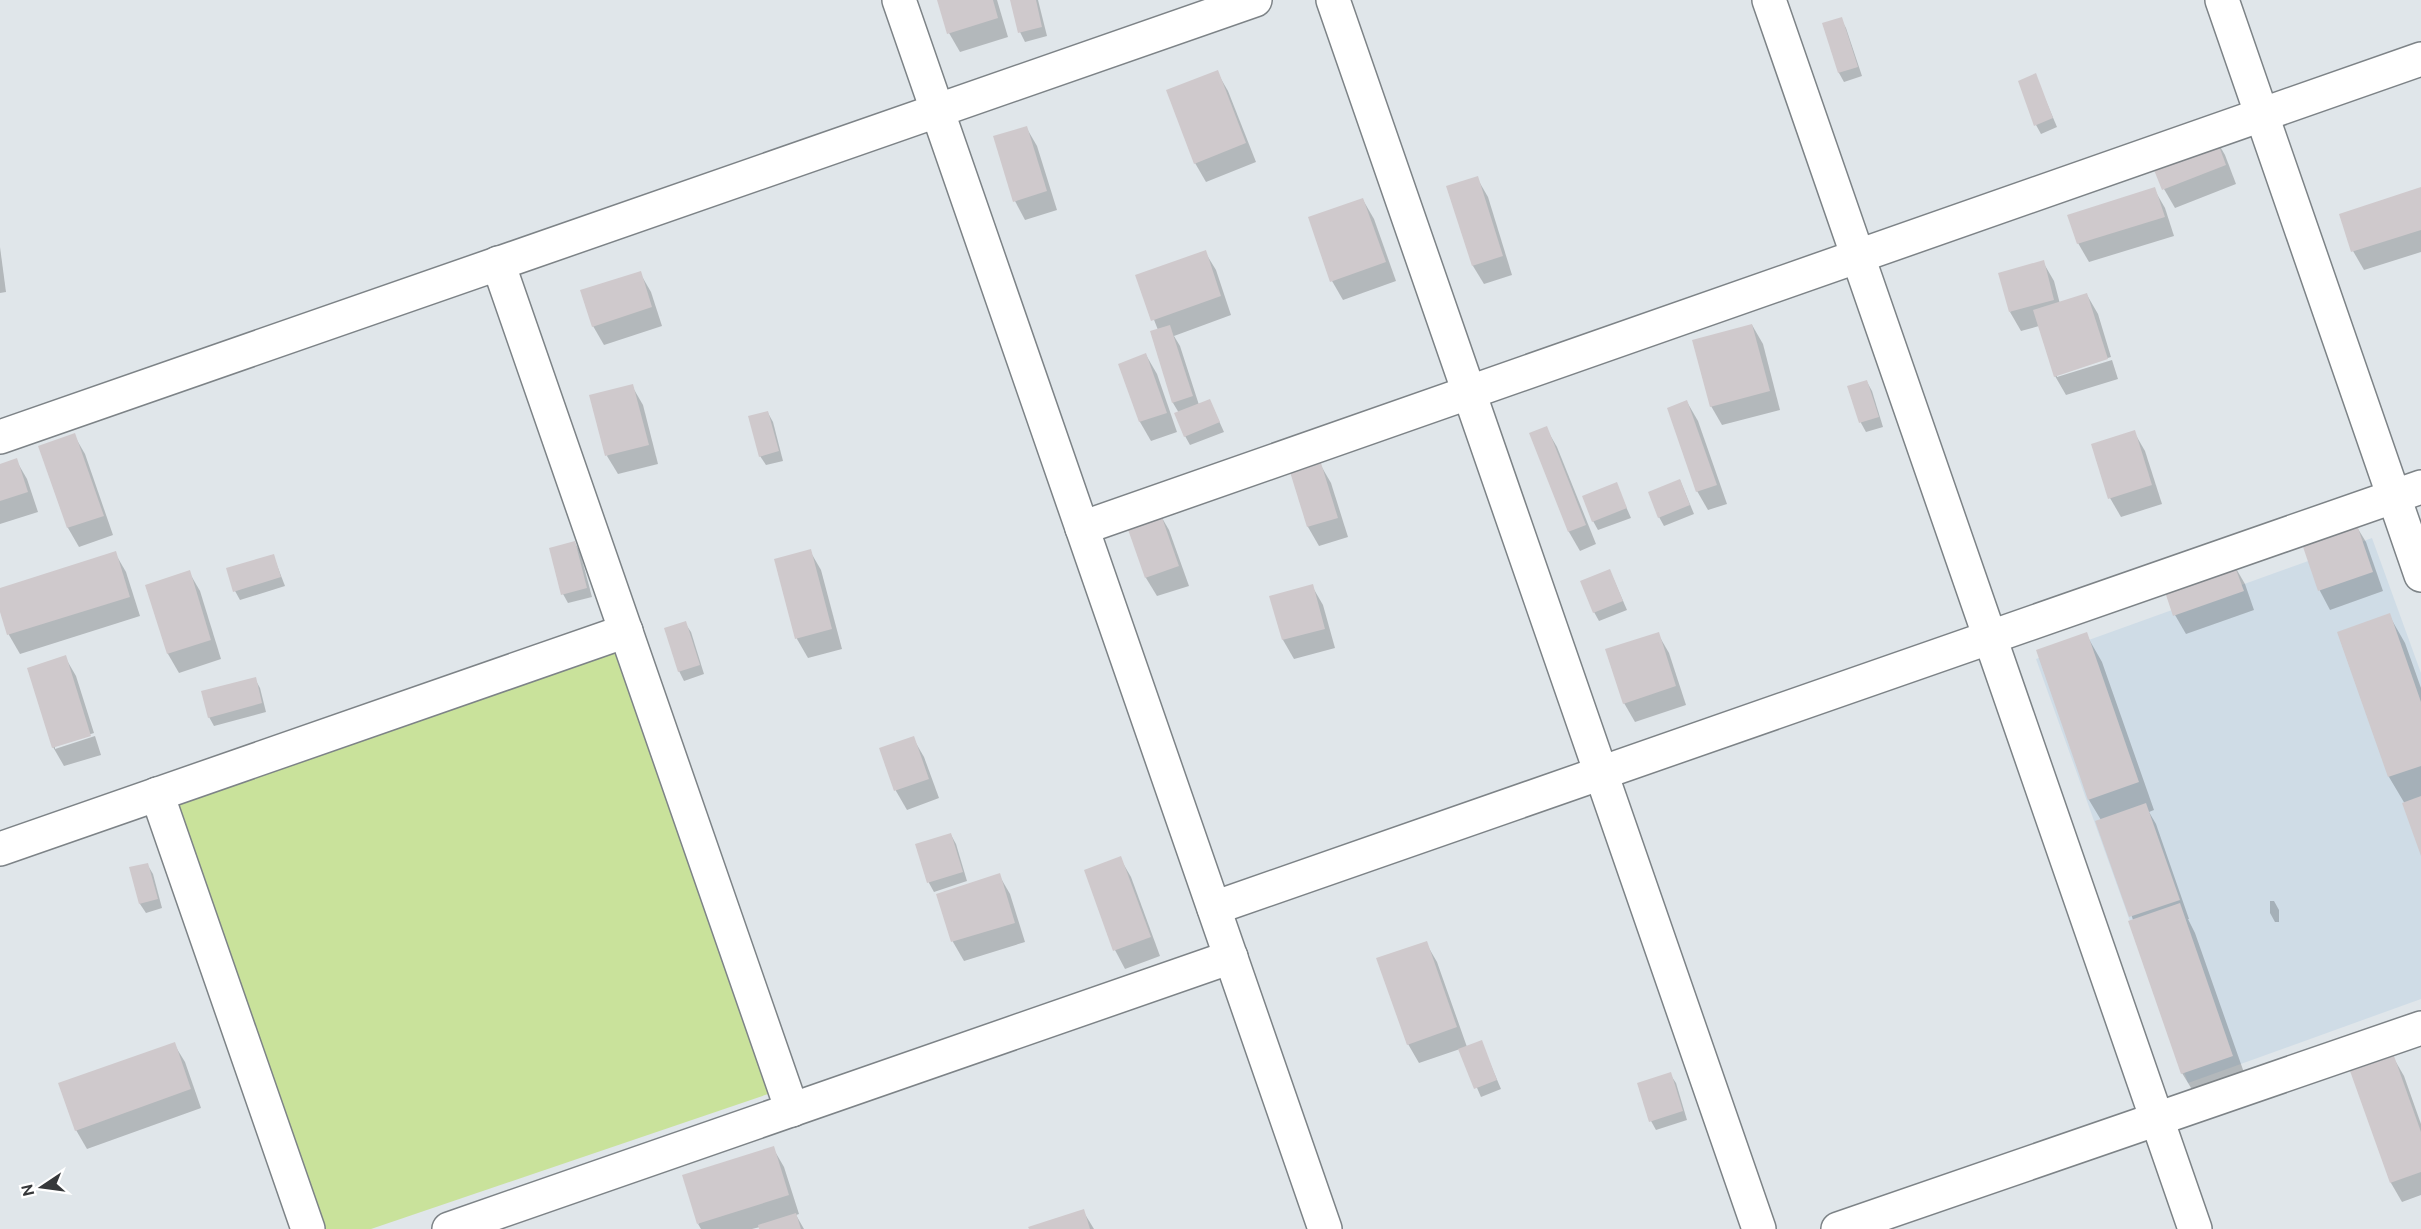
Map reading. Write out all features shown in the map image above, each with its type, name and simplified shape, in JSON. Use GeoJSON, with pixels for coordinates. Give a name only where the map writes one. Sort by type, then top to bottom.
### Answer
{"type":"FeatureCollection","features":[{"type":"Feature","properties":{"kind":"street"},"geometry":{"type":"LineString","coordinates":[[899,0],[1325,1229]]}},
{"type":"Feature","properties":{"kind":"street"},"geometry":{"type":"LineString","coordinates":[[0,437],[1255,0]]}},
{"type":"Feature","properties":{"kind":"street"},"geometry":{"type":"LineString","coordinates":[[1333,0],[1759,1229]]}},
{"type":"Feature","properties":{"kind":"street"},"geometry":{"type":"LineString","coordinates":[[1769,0],[2195,1229]]}},
{"type":"Feature","properties":{"kind":"street"},"geometry":{"type":"LineString","coordinates":[[2222,0],[2262,115],[2407,492],[2421,575]]}},
{"type":"Feature","properties":{"kind":"street"},"geometry":{"type":"LineString","coordinates":[[1082,528],[2421,59]]}},
{"type":"Feature","properties":{"kind":"street"},"geometry":{"type":"LineString","coordinates":[[498,263],[792,1110]]}},
{"type":"Feature","properties":{"kind":"street"},"geometry":{"type":"LineString","coordinates":[[1214,908],[2407,492]]}},
{"type":"Feature","properties":{"kind":"street"},"geometry":{"type":"LineString","coordinates":[[0,849],[626,631]]}},
{"type":"Feature","properties":{"kind":"street"},"geometry":{"type":"LineString","coordinates":[[157,794],[308,1229]]}},
{"type":"Feature","properties":{"kind":"street"},"geometry":{"type":"LineString","coordinates":[[449,1229],[1231,957]]}},
{"type":"Feature","properties":{"kind":"street"},"geometry":{"type":"LineString","coordinates":[[1838,1229],[2421,1028]]}},
{"type":"Feature","properties":{"kind":"shaded area"},"geometry":{"type":"Polygon","coordinates":[[[2372,538],[2421,673],[2421,999],[2188,1083],[2036,659],[2372,538]]]}},
{"type":"Feature","properties":{"kind":"green space"},"geometry":{"type":"Polygon","coordinates":[[[627,648],[777,1091],[371,1229],[317,1229],[173,802],[627,648]]]}},
{"type":"Feature","properties":{"kind":"building"},"geometry":{"type":"Polygon","coordinates":[[[937,0],[993,0],[998,18],[947,34],[937,0]]]}},
{"type":"Feature","properties":{"kind":"building"},"geometry":{"type":"Polygon","coordinates":[[[1010,0],[1036,0],[1042,27],[1018,33],[1010,0]]]}},
{"type":"Feature","properties":{"kind":"building"},"geometry":{"type":"Polygon","coordinates":[[[1842,17],[1858,67],[1838,73],[1822,23],[1842,17]]]}},
{"type":"Feature","properties":{"kind":"building"},"geometry":{"type":"Polygon","coordinates":[[[1218,70],[1246,143],[1194,164],[1166,90],[1218,70]]]}},
{"type":"Feature","properties":{"kind":"building"},"geometry":{"type":"Polygon","coordinates":[[[2036,73],[2053,118],[2034,126],[2018,81],[2036,73]]]}},
{"type":"Feature","properties":{"kind":"building"},"geometry":{"type":"Polygon","coordinates":[[[1027,126],[1047,191],[1013,202],[993,136],[1027,126]]]}},
{"type":"Feature","properties":{"kind":"building"},"geometry":{"type":"Polygon","coordinates":[[[2215,135],[2226,165],[2162,190],[2150,160],[2215,135]]]}},
{"type":"Feature","properties":{"kind":"building"},"geometry":{"type":"Polygon","coordinates":[[[1478,176],[1503,256],[1472,266],[1446,186],[1478,176]]]}},
{"type":"Feature","properties":{"kind":"building"},"geometry":{"type":"Polygon","coordinates":[[[2155,187],[2165,217],[2077,244],[2067,215],[2155,187]]]}},
{"type":"Feature","properties":{"kind":"building"},"geometry":{"type":"Polygon","coordinates":[[[2421,187],[2421,230],[2351,252],[2339,214],[2421,187]]]}},
{"type":"Feature","properties":{"kind":"building"},"geometry":{"type":"Polygon","coordinates":[[[1363,198],[1386,262],[1330,282],[1308,217],[1363,198]]]}},
{"type":"Feature","properties":{"kind":"building"},"geometry":{"type":"Polygon","coordinates":[[[1206,250],[1221,296],[1151,321],[1135,275],[1206,250]]]}},
{"type":"Feature","properties":{"kind":"building"},"geometry":{"type":"Polygon","coordinates":[[[2044,260],[2054,300],[2009,312],[1998,273],[2044,260]]]}},
{"type":"Feature","properties":{"kind":"building"},"geometry":{"type":"Polygon","coordinates":[[[641,271],[652,307],[592,327],[580,290],[641,271]]]}},
{"type":"Feature","properties":{"kind":"building"},"geometry":{"type":"Polygon","coordinates":[[[2087,293],[2108,359],[2054,377],[2033,310],[2087,293]]]}},
{"type":"Feature","properties":{"kind":"building"},"geometry":{"type":"Polygon","coordinates":[[[1752,324],[1770,391],[1710,407],[1692,340],[1752,324]]]}},
{"type":"Feature","properties":{"kind":"building"},"geometry":{"type":"Polygon","coordinates":[[[1170,325],[1193,396],[1172,403],[1150,331],[1170,325]]]}},
{"type":"Feature","properties":{"kind":"building"},"geometry":{"type":"Polygon","coordinates":[[[1146,353],[1167,413],[1139,422],[1118,364],[1146,353]]]}},
{"type":"Feature","properties":{"kind":"building"},"geometry":{"type":"Polygon","coordinates":[[[1867,380],[1879,417],[1859,423],[1847,386],[1867,380]]]}},
{"type":"Feature","properties":{"kind":"building"},"geometry":{"type":"Polygon","coordinates":[[[633,384],[649,445],[605,456],[589,395],[633,384]]]}},
{"type":"Feature","properties":{"kind":"building"},"geometry":{"type":"Polygon","coordinates":[[[1210,399],[1220,422],[1184,437],[1174,413],[1210,399]]]}},
{"type":"Feature","properties":{"kind":"building"},"geometry":{"type":"Polygon","coordinates":[[[1687,400],[1717,485],[1696,492],[1667,408],[1687,400]]]}},
{"type":"Feature","properties":{"kind":"building"},"geometry":{"type":"Polygon","coordinates":[[[768,411],[779,451],[759,457],[748,416],[768,411]]]}},
{"type":"Feature","properties":{"kind":"building"},"geometry":{"type":"Polygon","coordinates":[[[1547,426],[1586,525],[1568,532],[1529,433],[1547,426]]]}},
{"type":"Feature","properties":{"kind":"building"},"geometry":{"type":"Polygon","coordinates":[[[2135,430],[2152,485],[2108,499],[2091,444],[2135,430]]]}},
{"type":"Feature","properties":{"kind":"building"},"geometry":{"type":"Polygon","coordinates":[[[75,433],[104,516],[67,528],[38,446],[75,433]]]}},
{"type":"Feature","properties":{"kind":"building"},"geometry":{"type":"Polygon","coordinates":[[[17,458],[28,492],[0,501],[0,464],[17,458]]]}},
{"type":"Feature","properties":{"kind":"building"},"geometry":{"type":"Polygon","coordinates":[[[1321,463],[1338,518],[1307,527],[1290,472],[1321,463]]]}},
{"type":"Feature","properties":{"kind":"building"},"geometry":{"type":"Polygon","coordinates":[[[1680,479],[1690,505],[1658,518],[1648,492],[1680,479]]]}},
{"type":"Feature","properties":{"kind":"building"},"geometry":{"type":"Polygon","coordinates":[[[1617,482],[1627,508],[1592,522],[1582,496],[1617,482]]]}},
{"type":"Feature","properties":{"kind":"building"},"geometry":{"type":"Polygon","coordinates":[[[1159,509],[1179,566],[1145,578],[1125,521],[1159,509]]]}},
{"type":"Feature","properties":{"kind":"building"},"geometry":{"type":"Polygon","coordinates":[[[2356,522],[2373,572],[2318,591],[2301,541],[2356,522]]]}},
{"type":"Feature","properties":{"kind":"building"},"geometry":{"type":"Polygon","coordinates":[[[575,541],[587,588],[561,595],[549,548],[575,541]]]}},
{"type":"Feature","properties":{"kind":"building"},"geometry":{"type":"Polygon","coordinates":[[[811,549],[832,629],[795,639],[774,559],[811,549]]]}},
{"type":"Feature","properties":{"kind":"building"},"geometry":{"type":"Polygon","coordinates":[[[116,551],[130,597],[7,635],[0,612],[0,588],[116,551]]]}},
{"type":"Feature","properties":{"kind":"building"},"geometry":{"type":"Polygon","coordinates":[[[274,554],[281,577],[233,592],[226,568],[274,554]]]}},
{"type":"Feature","properties":{"kind":"building"},"geometry":{"type":"Polygon","coordinates":[[[2234,564],[2244,591],[2173,616],[2164,589],[2234,564]]]}},
{"type":"Feature","properties":{"kind":"building"},"geometry":{"type":"Polygon","coordinates":[[[1610,569],[1623,601],[1593,613],[1580,581],[1610,569]]]}},
{"type":"Feature","properties":{"kind":"building"},"geometry":{"type":"Polygon","coordinates":[[[190,570],[211,640],[167,654],[145,585],[190,570]]]}},
{"type":"Feature","properties":{"kind":"building"},"geometry":{"type":"Polygon","coordinates":[[[1313,584],[1325,629],[1282,640],[1269,596],[1313,584]]]}},
{"type":"Feature","properties":{"kind":"building"},"geometry":{"type":"Polygon","coordinates":[[[2390,613],[2421,702],[2421,766],[2388,777],[2337,632],[2390,613]]]}},
{"type":"Feature","properties":{"kind":"building"},"geometry":{"type":"Polygon","coordinates":[[[686,621],[700,665],[678,672],[664,628],[686,621]]]}},
{"type":"Feature","properties":{"kind":"building"},"geometry":{"type":"Polygon","coordinates":[[[1659,632],[1676,686],[1623,704],[1605,649],[1659,632]]]}},
{"type":"Feature","properties":{"kind":"building"},"geometry":{"type":"Polygon","coordinates":[[[2087,632],[2139,782],[2088,800],[2036,650],[2087,632]]]}},
{"type":"Feature","properties":{"kind":"building"},"geometry":{"type":"Polygon","coordinates":[[[66,655],[91,736],[52,748],[27,668],[66,655]]]}},
{"type":"Feature","properties":{"kind":"building"},"geometry":{"type":"Polygon","coordinates":[[[256,677],[262,703],[208,718],[201,691],[256,677]]]}},
{"type":"Feature","properties":{"kind":"building"},"geometry":{"type":"Polygon","coordinates":[[[914,736],[929,779],[894,791],[879,748],[914,736]]]}},
{"type":"Feature","properties":{"kind":"building"},"geometry":{"type":"Polygon","coordinates":[[[2421,796],[2421,856],[2402,803],[2421,796]]]}},
{"type":"Feature","properties":{"kind":"building"},"geometry":{"type":"Polygon","coordinates":[[[2146,803],[2180,900],[2129,917],[2095,821],[2146,803]]]}},
{"type":"Feature","properties":{"kind":"building"},"geometry":{"type":"Polygon","coordinates":[[[951,833],[963,872],[927,883],[915,844],[951,833]]]}},
{"type":"Feature","properties":{"kind":"building"},"geometry":{"type":"Polygon","coordinates":[[[1121,856],[1151,937],[1113,951],[1084,870],[1121,856]]]}},
{"type":"Feature","properties":{"kind":"building"},"geometry":{"type":"Polygon","coordinates":[[[148,863],[158,899],[139,904],[129,867],[148,863]]]}},
{"type":"Feature","properties":{"kind":"building"},"geometry":{"type":"Polygon","coordinates":[[[1000,873],[1015,923],[951,942],[936,894],[1000,873]]]}},
{"type":"Feature","properties":{"kind":"building"},"geometry":{"type":"Polygon","coordinates":[[[2180,903],[2233,1056],[2181,1074],[2128,921],[2180,903]]]}},
{"type":"Feature","properties":{"kind":"building"},"geometry":{"type":"Polygon","coordinates":[[[1427,941],[1457,1027],[1407,1045],[1376,958],[1427,941]]]}},
{"type":"Feature","properties":{"kind":"building"},"geometry":{"type":"Polygon","coordinates":[[[1482,1040],[1497,1080],[1474,1089],[1458,1049],[1482,1040]]]}},
{"type":"Feature","properties":{"kind":"building"},"geometry":{"type":"Polygon","coordinates":[[[175,1042],[191,1089],[75,1131],[58,1083],[175,1042]]]}},
{"type":"Feature","properties":{"kind":"building"},"geometry":{"type":"Polygon","coordinates":[[[2394,1056],[2421,1132],[2421,1172],[2390,1183],[2350,1071],[2394,1056]]]}},
{"type":"Feature","properties":{"kind":"building"},"geometry":{"type":"Polygon","coordinates":[[[1671,1072],[1683,1111],[1649,1122],[1637,1083],[1671,1072]]]}},
{"type":"Feature","properties":{"kind":"building"},"geometry":{"type":"Polygon","coordinates":[[[774,1146],[789,1195],[697,1224],[682,1175],[774,1146]]]}},
{"type":"Feature","properties":{"kind":"building"},"geometry":{"type":"Polygon","coordinates":[[[1084,1209],[1090,1229],[1029,1229],[1028,1227],[1084,1209]]]}},
{"type":"Feature","properties":{"kind":"building"},"geometry":{"type":"Polygon","coordinates":[[[796,1213],[801,1229],[759,1229],[758,1225],[796,1213]]]}}]}
